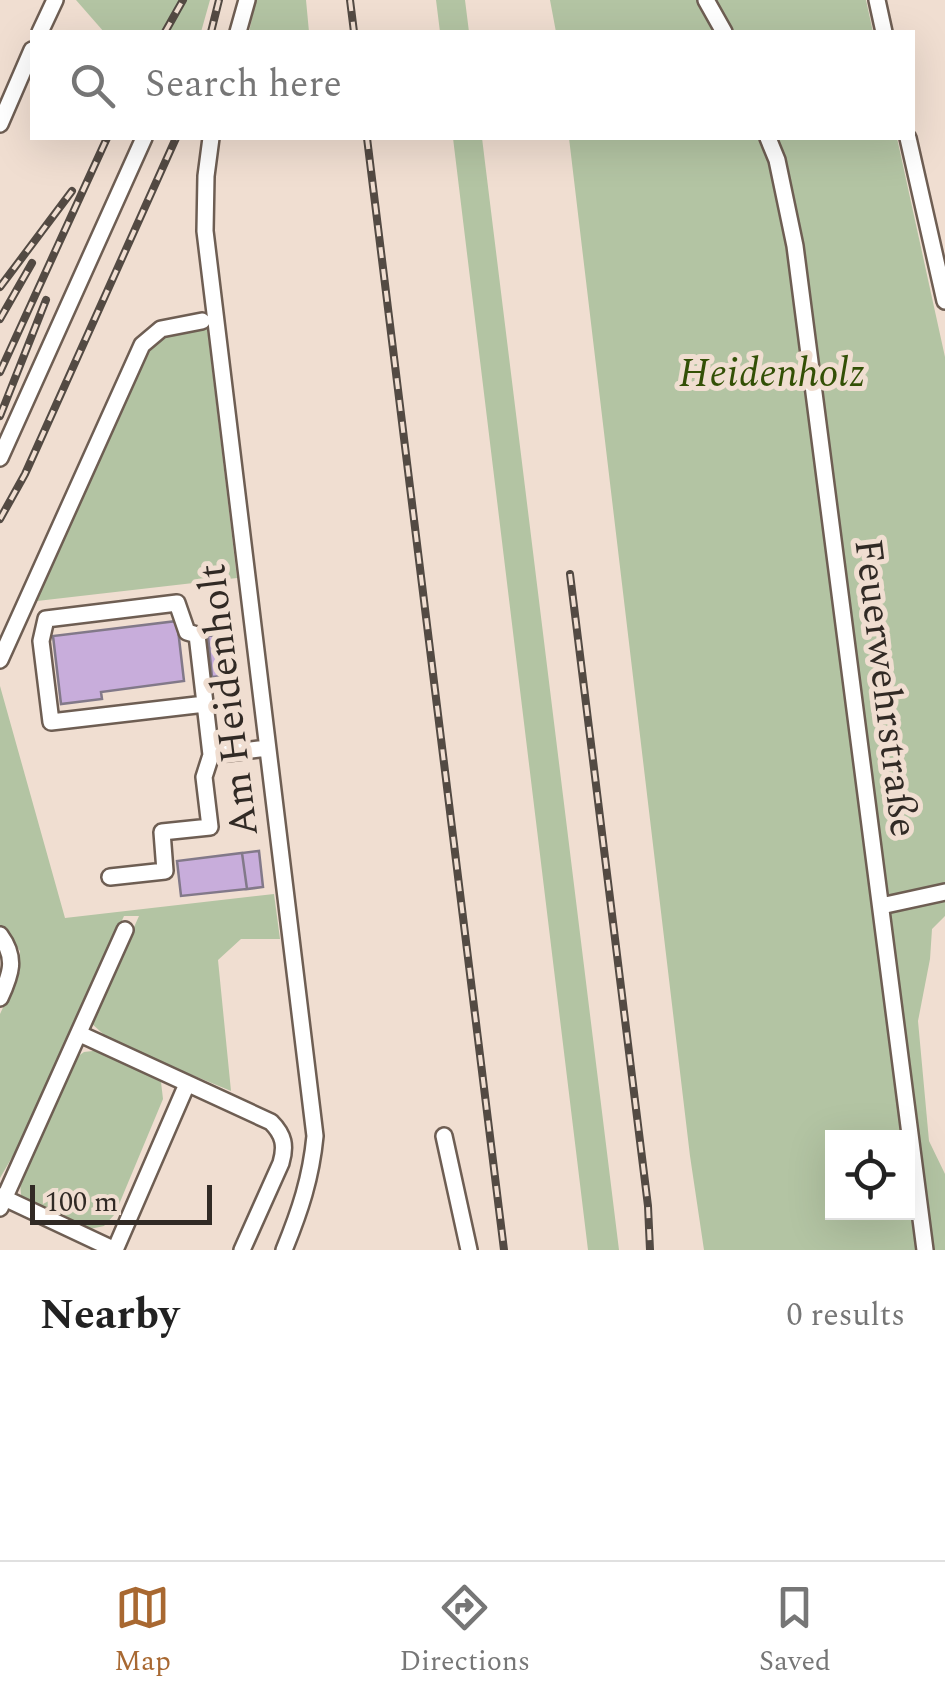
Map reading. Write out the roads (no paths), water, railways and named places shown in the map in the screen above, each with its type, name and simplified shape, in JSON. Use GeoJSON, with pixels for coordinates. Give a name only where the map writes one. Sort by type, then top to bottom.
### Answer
{"type":"FeatureCollection","features":[{"type":"Feature","properties":{"kind":"street"},"geometry":{"type":"LineString","coordinates":[[41,30],[55,0]]}},
{"type":"Feature","properties":{"kind":"street"},"geometry":{"type":"LineString","coordinates":[[239,30],[247,0]]}},
{"type":"Feature","properties":{"kind":"street"},"geometry":{"type":"LineString","coordinates":[[706,0],[723,30]]}},
{"type":"Feature","properties":{"kind":"street"},"geometry":{"type":"LineString","coordinates":[[877,0],[884,30]]}},
{"type":"Feature","properties":{"kind":"street"},"geometry":{"type":"LineString","coordinates":[[0,124],[30,59]]}},
{"type":"Feature","properties":{"kind":"street"},"geometry":{"type":"LineString","coordinates":[[0,78],[17,86]]}},
{"type":"Feature","properties":{"kind":"street"},"geometry":{"type":"LineString","coordinates":[[0,458],[143,140]]}},
{"type":"Feature","properties":{"kind":"street","name":"Am Heidenholt"},"geometry":{"type":"LineString","coordinates":[[211,140],[205,231],[315,1136],[312,1174],[284,1250]]}},
{"type":"Feature","properties":{"kind":"street","name":"Feuerwehrstraße"},"geometry":{"type":"LineString","coordinates":[[769,140],[777,160],[795,246],[925,1250]]}},
{"type":"Feature","properties":{"kind":"street"},"geometry":{"type":"LineString","coordinates":[[908,140],[945,301]]}},
{"type":"Feature","properties":{"kind":"street"},"geometry":{"type":"LineString","coordinates":[[0,660],[142,345],[161,329],[202,320]]}},
{"type":"Feature","properties":{"kind":"street"},"geometry":{"type":"LineString","coordinates":[[110,877],[165,871],[162,832],[210,827],[204,777],[210,755],[205,704],[197,635],[182,624],[176,603],[46,619],[41,641],[51,722],[205,704]]}},
{"type":"Feature","properties":{"kind":"street"},"geometry":{"type":"LineString","coordinates":[[210,755],[267,748]]}},
{"type":"Feature","properties":{"kind":"street"},"geometry":{"type":"LineString","coordinates":[[881,906],[945,892]]}},
{"type":"Feature","properties":{"kind":"street"},"geometry":{"type":"LineString","coordinates":[[125,930],[2,1201],[115,1250],[187,1084]]}},
{"type":"Feature","properties":{"kind":"street"},"geometry":{"type":"LineString","coordinates":[[0,935],[13,960],[0,998]]}},
{"type":"Feature","properties":{"kind":"street"},"geometry":{"type":"LineString","coordinates":[[80,1034],[271,1122],[282,1137],[282,1164],[242,1250]]}},
{"type":"Feature","properties":{"kind":"street"},"geometry":{"type":"LineString","coordinates":[[444,1136],[469,1250]]}},
{"type":"Feature","properties":{"kind":"railway"},"geometry":{"type":"LineString","coordinates":[[166,30],[183,0]]}},
{"type":"Feature","properties":{"kind":"railway"},"geometry":{"type":"LineString","coordinates":[[212,30],[219,0]]}},
{"type":"Feature","properties":{"kind":"railway"},"geometry":{"type":"LineString","coordinates":[[350,0],[354,30]]}},
{"type":"Feature","properties":{"kind":"railway"},"geometry":{"type":"LineString","coordinates":[[0,372],[106,140]]}},
{"type":"Feature","properties":{"kind":"railway"},"geometry":{"type":"LineString","coordinates":[[0,519],[25,474],[175,140]]}},
{"type":"Feature","properties":{"kind":"railway"},"geometry":{"type":"LineString","coordinates":[[367,140],[504,1250]]}},
{"type":"Feature","properties":{"kind":"railway"},"geometry":{"type":"LineString","coordinates":[[0,287],[72,191]]}},
{"type":"Feature","properties":{"kind":"railway"},"geometry":{"type":"LineString","coordinates":[[0,319],[32,263]]}},
{"type":"Feature","properties":{"kind":"railway"},"geometry":{"type":"LineString","coordinates":[[0,416],[46,300]]}},
{"type":"Feature","properties":{"kind":"railway"},"geometry":{"type":"LineString","coordinates":[[570,574],[648,1206],[650,1250]]}},
{"type":"Feature","properties":{"kind":"park label","name":"Heidenholz"},"geometry":{"type":"Point","coordinates":[772,374]}}]}
